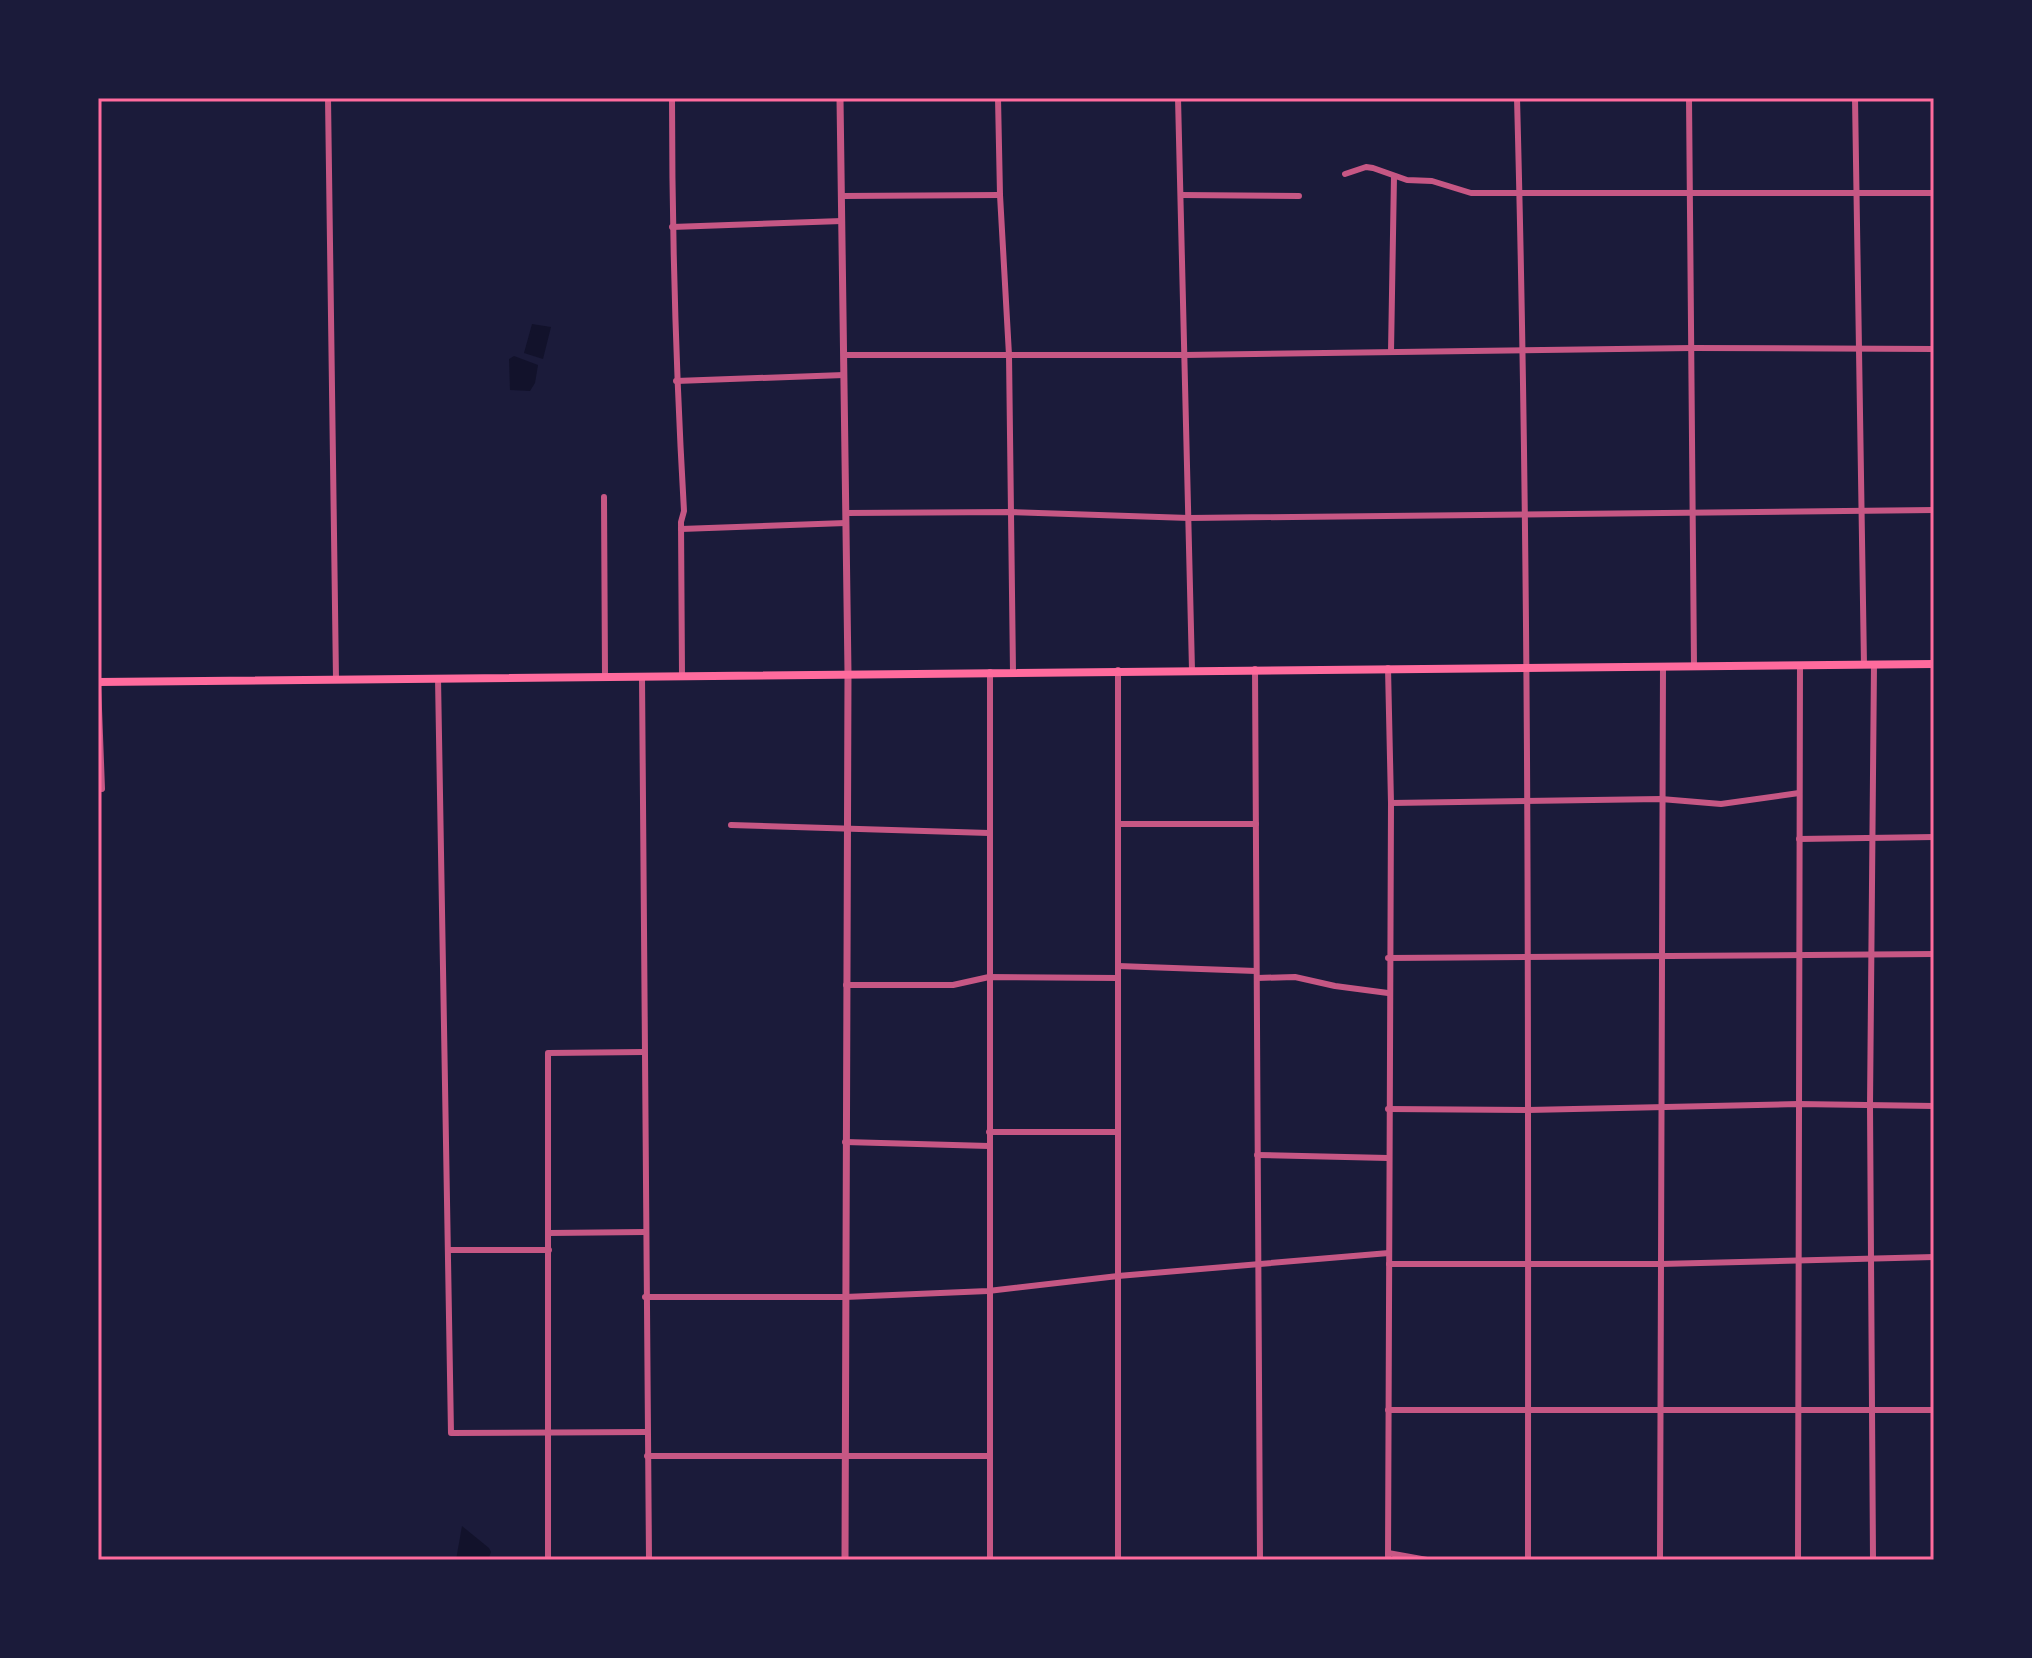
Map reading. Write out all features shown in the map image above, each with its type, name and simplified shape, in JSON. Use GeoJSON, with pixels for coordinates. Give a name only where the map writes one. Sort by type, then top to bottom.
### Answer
{"type":"FeatureCollection","features":[{"type":"Feature","properties":{"kind":"main road"},"geometry":{"type":"LineString","coordinates":[[98,682],[1934,664]]}},
{"type":"Feature","properties":{"kind":"street"},"geometry":{"type":"LineString","coordinates":[[328,98],[336,679]]}},
{"type":"Feature","properties":{"kind":"street"},"geometry":{"type":"LineString","coordinates":[[672,98],[676,381],[684,511],[681,529],[682,675]]}},
{"type":"Feature","properties":{"kind":"street"},"geometry":{"type":"LineString","coordinates":[[840,98],[848,673],[845,1560]]}},
{"type":"Feature","properties":{"kind":"street"},"geometry":{"type":"LineString","coordinates":[[998,98],[1009,355],[1013,672]]}},
{"type":"Feature","properties":{"kind":"street"},"geometry":{"type":"LineString","coordinates":[[1178,98],[1192,670]]}},
{"type":"Feature","properties":{"kind":"street"},"geometry":{"type":"LineString","coordinates":[[1517,98],[1529,802],[1528,1560]]}},
{"type":"Feature","properties":{"kind":"street"},"geometry":{"type":"LineString","coordinates":[[1689,98],[1694,666]]}},
{"type":"Feature","properties":{"kind":"street"},"geometry":{"type":"LineString","coordinates":[[1855,98],[1864,665]]}},
{"type":"Feature","properties":{"kind":"street"},"geometry":{"type":"LineString","coordinates":[[1345,174],[1366,167],[1471,193],[1934,193]]}},
{"type":"Feature","properties":{"kind":"street"},"geometry":{"type":"LineString","coordinates":[[1391,352],[1394,176]]}},
{"type":"Feature","properties":{"kind":"street"},"geometry":{"type":"LineString","coordinates":[[842,196],[1000,195]]}},
{"type":"Feature","properties":{"kind":"street"},"geometry":{"type":"LineString","coordinates":[[1181,195],[1299,196]]}},
{"type":"Feature","properties":{"kind":"street"},"geometry":{"type":"LineString","coordinates":[[672,227],[842,221]]}},
{"type":"Feature","properties":{"kind":"street"},"geometry":{"type":"LineString","coordinates":[[844,355],[1934,349]]}},
{"type":"Feature","properties":{"kind":"street"},"geometry":{"type":"LineString","coordinates":[[676,381],[844,375]]}},
{"type":"Feature","properties":{"kind":"street"},"geometry":{"type":"LineString","coordinates":[[604,497],[605,676]]}},
{"type":"Feature","properties":{"kind":"street"},"geometry":{"type":"LineString","coordinates":[[846,513],[1011,512],[1189,518],[1934,510]]}},
{"type":"Feature","properties":{"kind":"street"},"geometry":{"type":"LineString","coordinates":[[681,529],[846,523]]}},
{"type":"Feature","properties":{"kind":"street"},"geometry":{"type":"LineString","coordinates":[[1873,1560],[1870,1106],[1874,664]]}},
{"type":"Feature","properties":{"kind":"street"},"geometry":{"type":"LineString","coordinates":[[1798,1560],[1800,665]]}},
{"type":"Feature","properties":{"kind":"street"},"geometry":{"type":"LineString","coordinates":[[1660,1560],[1663,666]]}},
{"type":"Feature","properties":{"kind":"street"},"geometry":{"type":"LineString","coordinates":[[1388,668],[1391,803],[1388,1557],[1427,1560]]}},
{"type":"Feature","properties":{"kind":"street"},"geometry":{"type":"LineString","coordinates":[[1255,669],[1260,1560]]}},
{"type":"Feature","properties":{"kind":"street"},"geometry":{"type":"LineString","coordinates":[[1118,670],[1118,1560]]}},
{"type":"Feature","properties":{"kind":"street"},"geometry":{"type":"LineString","coordinates":[[990,672],[990,1560]]}},
{"type":"Feature","properties":{"kind":"street"},"geometry":{"type":"LineString","coordinates":[[642,676],[649,1560]]}},
{"type":"Feature","properties":{"kind":"street"},"geometry":{"type":"LineString","coordinates":[[438,678],[451,1433],[646,1432]]}},
{"type":"Feature","properties":{"kind":"street"},"geometry":{"type":"LineString","coordinates":[[98,682],[102,789]]}},
{"type":"Feature","properties":{"kind":"street"},"geometry":{"type":"LineString","coordinates":[[1391,803],[1661,799],[1721,804],[1799,793]]}},
{"type":"Feature","properties":{"kind":"street"},"geometry":{"type":"LineString","coordinates":[[1118,824],[1256,824]]}},
{"type":"Feature","properties":{"kind":"street"},"geometry":{"type":"LineString","coordinates":[[731,825],[989,833]]}},
{"type":"Feature","properties":{"kind":"street"},"geometry":{"type":"LineString","coordinates":[[1799,839],[1934,837]]}},
{"type":"Feature","properties":{"kind":"street"},"geometry":{"type":"LineString","coordinates":[[1388,958],[1934,954]]}},
{"type":"Feature","properties":{"kind":"street"},"geometry":{"type":"LineString","coordinates":[[1118,966],[1295,977],[1388,993]]}},
{"type":"Feature","properties":{"kind":"street"},"geometry":{"type":"LineString","coordinates":[[846,985],[953,985],[989,977],[1118,978]]}},
{"type":"Feature","properties":{"kind":"street"},"geometry":{"type":"LineString","coordinates":[[548,1560],[548,1053],[644,1052]]}},
{"type":"Feature","properties":{"kind":"street"},"geometry":{"type":"LineString","coordinates":[[1388,1109],[1528,1110],[1798,1104],[1934,1106]]}},
{"type":"Feature","properties":{"kind":"street"},"geometry":{"type":"LineString","coordinates":[[989,1132],[1118,1132]]}},
{"type":"Feature","properties":{"kind":"street"},"geometry":{"type":"LineString","coordinates":[[845,1142],[989,1146]]}},
{"type":"Feature","properties":{"kind":"street"},"geometry":{"type":"LineString","coordinates":[[1257,1155],[1388,1158]]}},
{"type":"Feature","properties":{"kind":"street"},"geometry":{"type":"LineString","coordinates":[[549,1233],[645,1232]]}},
{"type":"Feature","properties":{"kind":"street"},"geometry":{"type":"LineString","coordinates":[[448,1250],[549,1250]]}},
{"type":"Feature","properties":{"kind":"street"},"geometry":{"type":"LineString","coordinates":[[645,1297],[845,1297],[988,1291],[1118,1276],[1389,1253]]}},
{"type":"Feature","properties":{"kind":"street"},"geometry":{"type":"LineString","coordinates":[[1389,1264],[1661,1264],[1934,1257]]}},
{"type":"Feature","properties":{"kind":"street"},"geometry":{"type":"LineString","coordinates":[[1388,1410],[1934,1410]]}},
{"type":"Feature","properties":{"kind":"street"},"geometry":{"type":"LineString","coordinates":[[647,1456],[989,1456]]}},
{"type":"Feature","properties":{"kind":"street"},"geometry":{"type":"LineString","coordinates":[[1509,1560],[1636,1560]]}},
{"type":"Feature","properties":{"kind":"shaded area"},"geometry":{"type":"Polygon","coordinates":[[[532,324],[551,327],[543,359],[524,353],[532,324]]]}},
{"type":"Feature","properties":{"kind":"shaded area"},"geometry":{"type":"Polygon","coordinates":[[[514,356],[538,365],[535,383],[530,391],[510,390],[509,359],[514,356]]]}},
{"type":"Feature","properties":{"kind":"shaded area"},"geometry":{"type":"Polygon","coordinates":[[[462,1526],[489,1548],[488,1560],[456,1560],[462,1526]]]}}]}
